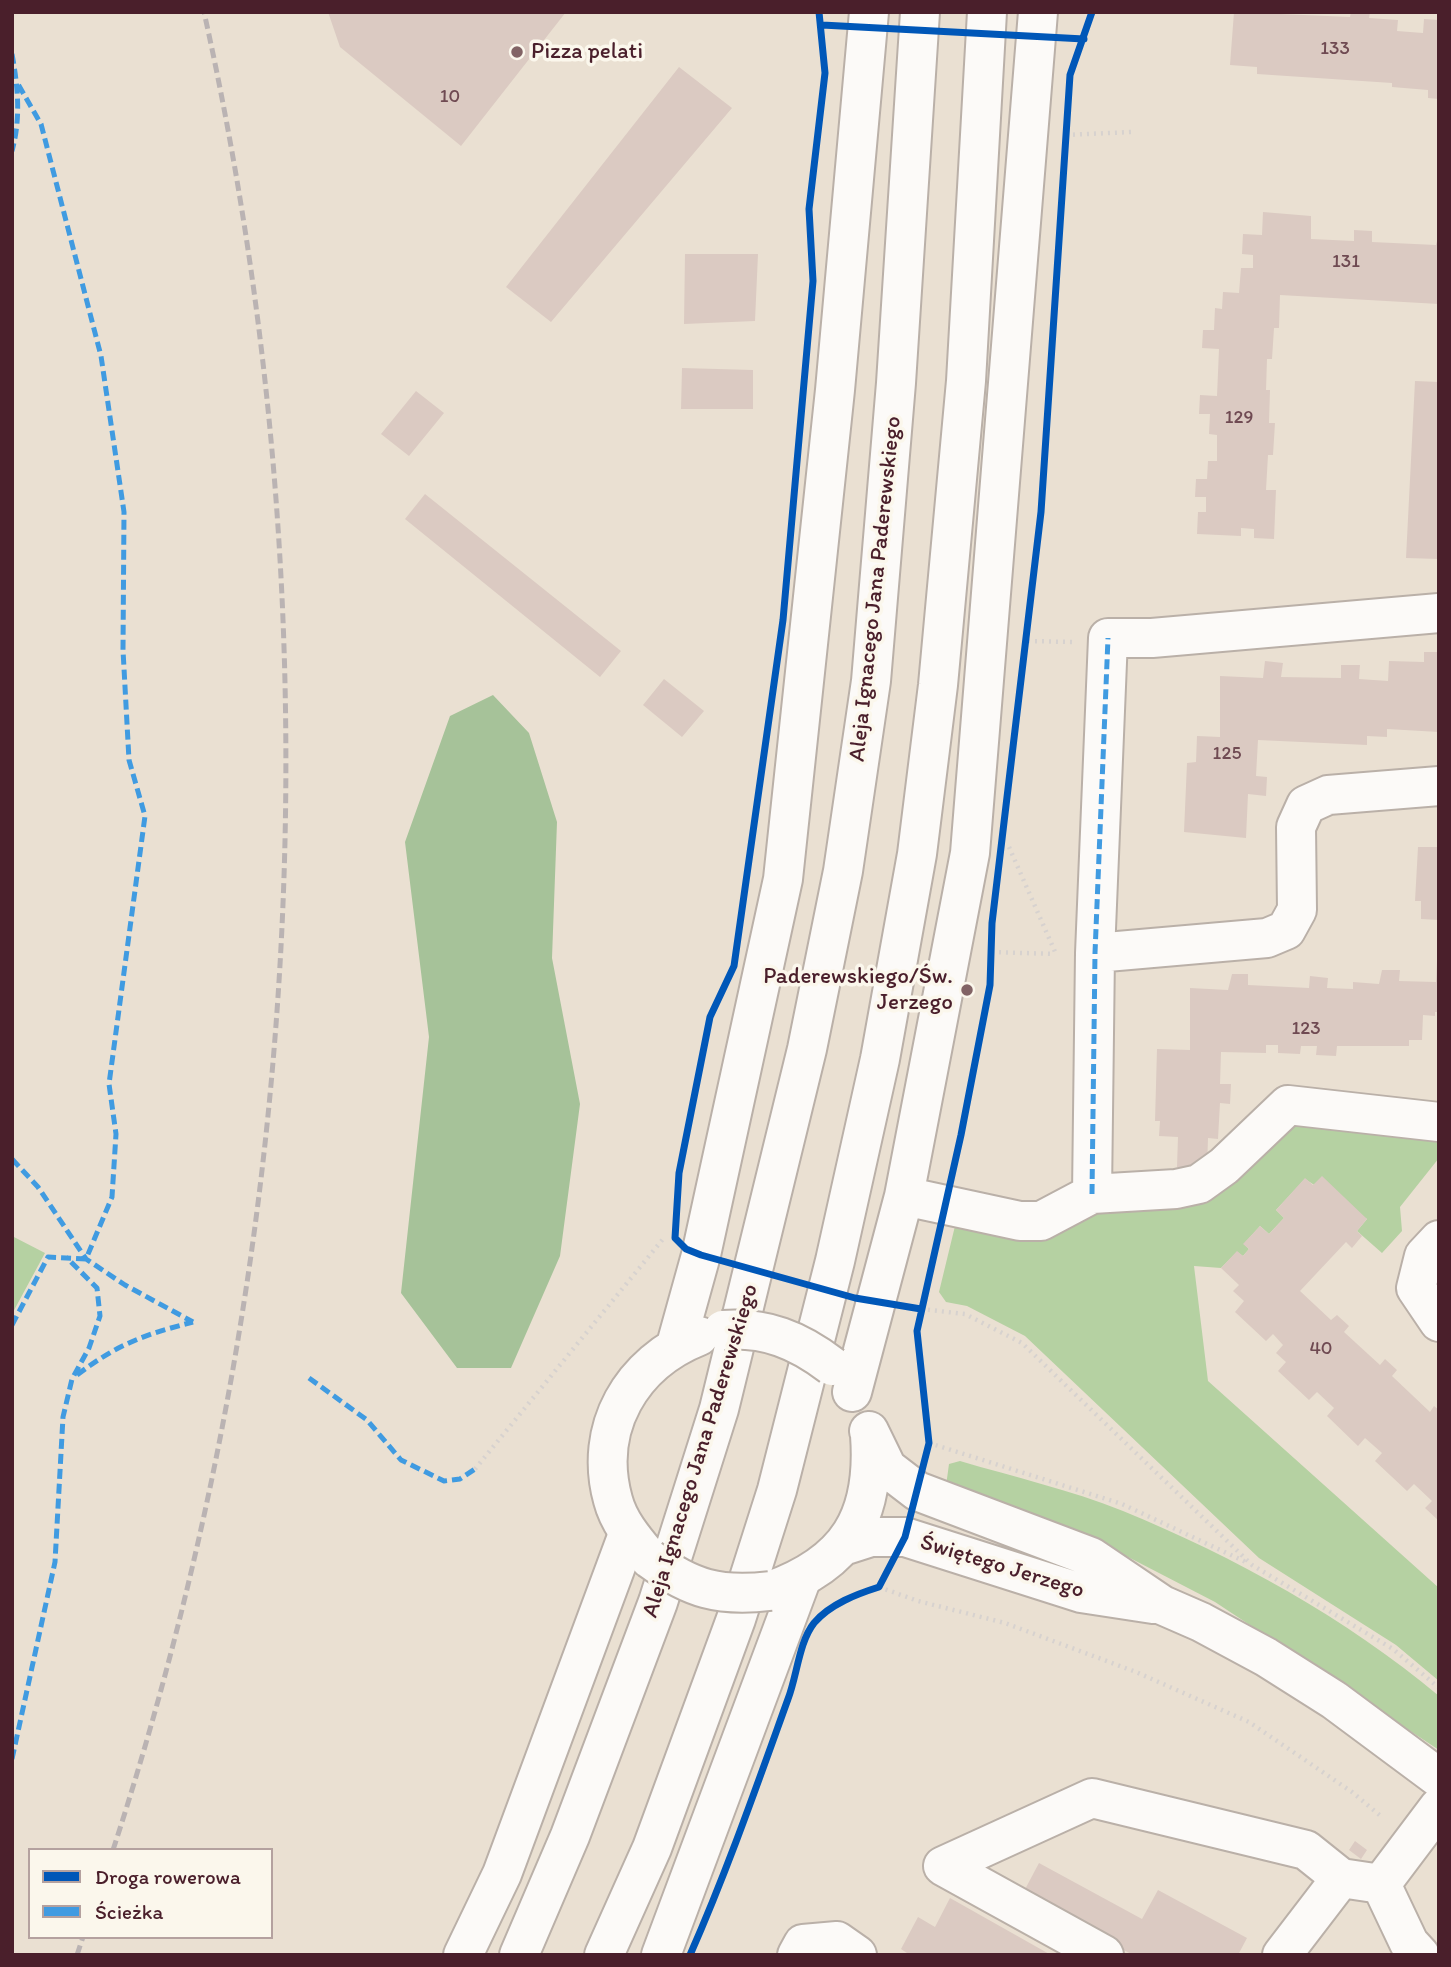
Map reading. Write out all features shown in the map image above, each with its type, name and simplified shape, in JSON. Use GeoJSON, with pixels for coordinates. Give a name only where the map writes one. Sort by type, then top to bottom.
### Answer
{"type":"FeatureCollection","features":[{"type":"Feature","properties":{"kind":"street"},"geometry":{"type":"LineString","coordinates":[[676,1345],[701,1255],[783,879],[835,390],[869,12]]}},
{"type":"Feature","properties":{"kind":"street","name":"Aleja Ignacego Jana Paderewskiego"},"geometry":{"type":"LineString","coordinates":[[519,1955],[570,1836],[659,1602],[719,1409],[807,1049],[843,871],[871,681],[896,383],[920,12]]}},
{"type":"Feature","properties":{"kind":"street"},"geometry":{"type":"LineString","coordinates":[[604,1955],[666,1810],[736,1619],[777,1490],[835,1261],[880,1059],[917,854],[938,685],[966,381],[987,12]]}},
{"type":"Feature","properties":{"kind":"street"},"geometry":{"type":"LineString","coordinates":[[869,1431],[873,1472],[863,1511],[843,1546],[824,1565],[786,1586],[738,1595],[706,1590],[676,1578],[639,1546],[613,1501],[607,1465],[611,1429],[625,1395],[647,1366],[676,1345],[723,1330],[774,1333],[805,1346],[842,1379],[904,1196],[970,853],[1038,12]]}},
{"type":"Feature","properties":{"kind":"street"},"geometry":{"type":"LineString","coordinates":[[1092,1194],[1096,953],[1108,638],[1152,638],[1439,613]]}},
{"type":"Feature","properties":{"kind":"street"},"geometry":{"type":"LineString","coordinates":[[1096,953],[1267,938],[1286,930],[1297,910],[1296,827],[1306,805],[1328,795],[1439,786]]}},
{"type":"Feature","properties":{"kind":"street"},"geometry":{"type":"LineString","coordinates":[[904,1196],[1020,1221],[1041,1221],[1092,1194],[1175,1189],[1199,1184],[1224,1166],[1288,1105],[1439,1122]]}},
{"type":"Feature","properties":{"kind":"street"},"geometry":{"type":"LineString","coordinates":[[1439,1240],[1424,1256],[1416,1288],[1439,1322]]}},
{"type":"Feature","properties":{"kind":"street","name":"Świętego Jerzego"},"geometry":{"type":"LineString","coordinates":[[842,1379],[887,1468],[917,1491],[1091,1557],[1162,1605],[1201,1622],[1266,1657],[1334,1700],[1439,1778]]}},
{"type":"Feature","properties":{"kind":"street","name":"Świętego Jerzego"},"geometry":{"type":"LineString","coordinates":[[843,1546],[871,1537],[905,1537],[1082,1594],[1162,1605]]}},
{"type":"Feature","properties":{"kind":"street"},"geometry":{"type":"LineString","coordinates":[[463,1955],[502,1874],[639,1546]]}},
{"type":"Feature","properties":{"kind":"street"},"geometry":{"type":"LineString","coordinates":[[661,1955],[786,1586]]}},
{"type":"Feature","properties":{"kind":"street"},"geometry":{"type":"LineString","coordinates":[[1104,1955],[943,1866],[1092,1798],[1306,1850],[1341,1878],[1381,1884]]}},
{"type":"Feature","properties":{"kind":"street"},"geometry":{"type":"LineString","coordinates":[[1381,1884],[1439,1807]]}},
{"type":"Feature","properties":{"kind":"street"},"geometry":{"type":"LineString","coordinates":[[1282,1955],[1341,1878]]}},
{"type":"Feature","properties":{"kind":"street"},"geometry":{"type":"LineString","coordinates":[[1381,1884],[1409,1943],[1420,1955]]}},
{"type":"Feature","properties":{"kind":"street"},"geometry":{"type":"LineString","coordinates":[[797,1955],[803,1944],[838,1941],[857,1955]]}},
{"type":"Feature","properties":{"kind":"path"},"geometry":{"type":"LineString","coordinates":[[1066,135],[1131,132]]}},
{"type":"Feature","properties":{"kind":"path"},"geometry":{"type":"LineString","coordinates":[[1005,836],[1055,954]]}},
{"type":"Feature","properties":{"kind":"path"},"geometry":{"type":"LineString","coordinates":[[992,952],[1096,953]]}},
{"type":"Feature","properties":{"kind":"path"},"geometry":{"type":"LineString","coordinates":[[475,1469],[666,1236]]}},
{"type":"Feature","properties":{"kind":"path"},"geometry":{"type":"LineString","coordinates":[[921,1309],[965,1314],[1022,1343],[1252,1565]]}},
{"type":"Feature","properties":{"kind":"path"},"geometry":{"type":"LineString","coordinates":[[929,1443],[1122,1504],[1252,1565],[1393,1649],[1439,1688]]}},
{"type":"Feature","properties":{"kind":"path"},"geometry":{"type":"LineString","coordinates":[[879,1587],[1018,1628],[1136,1672],[1249,1722],[1352,1791],[1412,1843]]}},
{"type":"Feature","properties":{"kind":"green space"},"geometry":{"type":"Polygon","coordinates":[[[493,695],[529,733],[557,822],[552,958],[580,1104],[560,1256],[511,1368],[457,1368],[401,1293],[429,1037],[405,842],[450,716],[493,695]]]}},
{"type":"Feature","properties":{"kind":"green space"},"geometry":{"type":"Polygon","coordinates":[[[1293,1119],[1439,1134],[1439,1158],[1400,1207],[1402,1231],[1382,1253],[1357,1231],[1367,1219],[1305,1179],[1276,1210],[1284,1218],[1269,1234],[1260,1226],[1244,1244],[1249,1249],[1243,1256],[1237,1252],[1221,1268],[1194,1266],[1208,1381],[1439,1588],[1439,1681],[1396,1645],[1259,1558],[1025,1336],[967,1306],[946,1302],[939,1292],[955,1226],[1021,1241],[1045,1241],[1102,1207],[1293,1119]]]}},
{"type":"Feature","properties":{"kind":"green space"},"geometry":{"type":"Polygon","coordinates":[[[12,1236],[45,1253],[12,1314],[12,1236]]]}},
{"type":"Feature","properties":{"kind":"green space"},"geometry":{"type":"Polygon","coordinates":[[[960,1461],[1063,1490],[1123,1511],[1207,1548],[1328,1615],[1439,1696],[1439,1750],[1215,1602],[1101,1543],[946,1486],[949,1464],[960,1461]]]}},
{"type":"Feature","properties":{"kind":"building"},"geometry":{"type":"Polygon","coordinates":[[[328,12],[566,12],[461,146],[340,47],[328,12]]]}},
{"type":"Feature","properties":{"kind":"building"},"geometry":{"type":"Polygon","coordinates":[[[1234,12],[1350,17],[1351,12],[1370,12],[1369,18],[1398,20],[1397,31],[1423,33],[1424,19],[1439,20],[1439,99],[1428,98],[1428,90],[1392,87],[1392,83],[1257,74],[1257,67],[1230,65],[1234,12]]]}},
{"type":"Feature","properties":{"kind":"building"},"geometry":{"type":"Polygon","coordinates":[[[679,67],[732,108],[551,322],[506,287],[679,67]]]}},
{"type":"Feature","properties":{"kind":"building"},"geometry":{"type":"Polygon","coordinates":[[[1263,212],[1311,216],[1311,239],[1354,241],[1354,230],[1372,231],[1372,242],[1436,245],[1439,233],[1439,304],[1280,295],[1279,328],[1274,328],[1272,359],[1267,359],[1266,390],[1270,390],[1269,423],[1275,423],[1273,455],[1268,455],[1266,490],[1276,490],[1274,539],[1254,538],[1254,529],[1241,528],[1241,536],[1197,534],[1198,512],[1206,512],[1206,497],[1195,497],[1196,479],[1207,479],[1208,461],[1217,461],[1217,435],[1209,434],[1210,414],[1199,414],[1200,395],[1217,396],[1219,349],[1202,348],[1203,330],[1214,330],[1215,308],[1222,309],[1223,292],[1239,293],[1241,268],[1253,268],[1253,255],[1242,254],[1243,234],[1262,235],[1263,212]]]}},
{"type":"Feature","properties":{"kind":"building"},"geometry":{"type":"Polygon","coordinates":[[[685,254],[758,254],[755,321],[684,324],[685,254]]]}},
{"type":"Feature","properties":{"kind":"building"},"geometry":{"type":"Polygon","coordinates":[[[682,368],[753,370],[753,409],[681,409],[682,368]]]}},
{"type":"Feature","properties":{"kind":"building"},"geometry":{"type":"Polygon","coordinates":[[[1415,381],[1439,382],[1439,559],[1406,558],[1415,381]]]}},
{"type":"Feature","properties":{"kind":"building"},"geometry":{"type":"Polygon","coordinates":[[[416,391],[444,413],[409,456],[381,434],[416,391]]]}},
{"type":"Feature","properties":{"kind":"building"},"geometry":{"type":"Polygon","coordinates":[[[425,494],[621,651],[600,677],[405,519],[425,494]]]}},
{"type":"Feature","properties":{"kind":"building"},"geometry":{"type":"Polygon","coordinates":[[[1424,652],[1439,652],[1439,732],[1387,729],[1387,737],[1367,736],[1367,745],[1258,740],[1256,776],[1267,777],[1266,796],[1248,794],[1246,838],[1184,832],[1187,763],[1196,762],[1197,736],[1220,737],[1220,676],[1263,678],[1265,661],[1283,663],[1281,677],[1341,678],[1341,665],[1360,665],[1359,679],[1388,681],[1389,661],[1424,662],[1424,652]]]}},
{"type":"Feature","properties":{"kind":"building"},"geometry":{"type":"Polygon","coordinates":[[[664,679],[704,711],[682,737],[643,705],[664,679]]]}},
{"type":"Feature","properties":{"kind":"building"},"geometry":{"type":"Polygon","coordinates":[[[1418,847],[1439,847],[1439,920],[1421,919],[1421,901],[1415,901],[1418,847]]]}},
{"type":"Feature","properties":{"kind":"building"},"geometry":{"type":"Polygon","coordinates":[[[1437,961],[1439,1012],[1435,1012],[1435,1016],[1423,1015],[1422,1040],[1409,1040],[1409,1046],[1337,1046],[1336,1056],[1316,1055],[1317,1046],[1301,1046],[1300,1054],[1278,1053],[1278,1045],[1266,1045],[1266,1053],[1221,1052],[1220,1084],[1231,1084],[1230,1104],[1220,1103],[1218,1139],[1208,1138],[1207,1169],[1177,1167],[1178,1137],[1159,1136],[1160,1121],[1155,1121],[1157,1049],[1190,1050],[1190,988],[1228,990],[1232,974],[1248,974],[1248,985],[1309,988],[1310,976],[1328,978],[1327,988],[1353,989],[1353,982],[1379,984],[1382,970],[1400,970],[1399,981],[1436,982],[1437,961]]]}},
{"type":"Feature","properties":{"kind":"building"},"geometry":{"type":"Polygon","coordinates":[[[1322,1176],[1367,1219],[1357,1231],[1362,1236],[1352,1248],[1346,1242],[1300,1291],[1331,1320],[1337,1315],[1349,1326],[1344,1332],[1380,1365],[1385,1359],[1397,1370],[1392,1376],[1430,1412],[1434,1406],[1439,1410],[1439,1521],[1425,1508],[1432,1501],[1414,1484],[1407,1491],[1375,1461],[1382,1453],[1365,1438],[1358,1446],[1327,1416],[1334,1408],[1317,1392],[1309,1400],[1278,1371],[1286,1362],[1276,1353],[1283,1345],[1273,1334],[1266,1341],[1235,1312],[1244,1301],[1233,1291],[1239,1285],[1221,1268],[1237,1251],[1243,1256],[1249,1249],[1243,1244],[1260,1226],[1269,1234],[1284,1218],[1276,1210],[1305,1178],[1313,1185],[1322,1176]]]}},
{"type":"Feature","properties":{"kind":"building"},"geometry":{"type":"Polygon","coordinates":[[[1355,1841],[1367,1850],[1361,1859],[1349,1850],[1355,1841]]]}},
{"type":"Feature","properties":{"kind":"building"},"geometry":{"type":"Polygon","coordinates":[[[1039,1863],[1142,1919],[1158,1890],[1247,1938],[1238,1955],[1133,1955],[1022,1895],[1039,1863]]]}},
{"type":"Feature","properties":{"kind":"building"},"geometry":{"type":"Polygon","coordinates":[[[950,1898],[1051,1955],[910,1955],[901,1949],[918,1917],[935,1927],[950,1898]]]}},
{"type":"Feature","properties":{"kind":"railway"},"geometry":{"type":"LineString","coordinates":[[114,1848],[178,1626],[228,1399],[262,1169],[282,937],[285,705],[274,472],[247,241],[204,12]]}},
{"type":"Feature","properties":{"kind":"railway"},"geometry":{"type":"LineString","coordinates":[[77,1955],[82,1939]]}},
{"type":"Feature","properties":{"kind":"marked path"},"geometry":{"type":"LineString","coordinates":[[12,54],[18,102],[12,151]]}},
{"type":"Feature","properties":{"kind":"marked path"},"geometry":{"type":"LineString","coordinates":[[12,1325],[48,1257],[86,1259],[112,1197],[116,1134],[109,1084],[145,816],[129,760],[123,650],[124,512],[101,356],[41,124],[18,84]]}},
{"type":"Feature","properties":{"kind":"marked path"},"geometry":{"type":"LineString","coordinates":[[1092,1194],[1095,953],[1108,638]]}},
{"type":"Feature","properties":{"kind":"marked path"},"geometry":{"type":"LineString","coordinates":[[12,1159],[38,1187],[86,1259],[125,1285],[193,1322]]}},
{"type":"Feature","properties":{"kind":"marked path"},"geometry":{"type":"LineString","coordinates":[[12,1759],[55,1562],[63,1417],[72,1379],[89,1348],[100,1316],[97,1288],[66,1257]]}},
{"type":"Feature","properties":{"kind":"marked path"},"geometry":{"type":"LineString","coordinates":[[77,1375],[105,1355],[132,1342],[193,1322]]}},
{"type":"Feature","properties":{"kind":"marked path"},"geometry":{"type":"LineString","coordinates":[[309,1378],[367,1420],[401,1460],[444,1481],[460,1479],[475,1469]]}},
{"type":"Feature","properties":{"kind":"cycle path"},"geometry":{"type":"LineString","coordinates":[[819,12],[825,73],[809,209],[813,281],[783,620],[734,966],[710,1017],[679,1173],[675,1238],[686,1249],[701,1255],[855,1298],[921,1309]]}},
{"type":"Feature","properties":{"kind":"cycle path"},"geometry":{"type":"LineString","coordinates":[[690,1955],[753,1796],[809,1631],[820,1616],[836,1605],[879,1587],[905,1537],[929,1443],[917,1331],[961,1135],[990,985],[992,923],[1041,512],[1070,75],[1092,12]]}},
{"type":"Feature","properties":{"kind":"cycle path"},"geometry":{"type":"LineString","coordinates":[[822,25],[1084,39]]}},
{"type":"Feature","properties":{"kind":"place","name":"Pizza pelati"},"geometry":{"type":"Point","coordinates":[517,52]}},
{"type":"Feature","properties":{"kind":"place","name":"Paderewskiego/Św. Jerzego"},"geometry":{"type":"Point","coordinates":[967,990]}}]}
